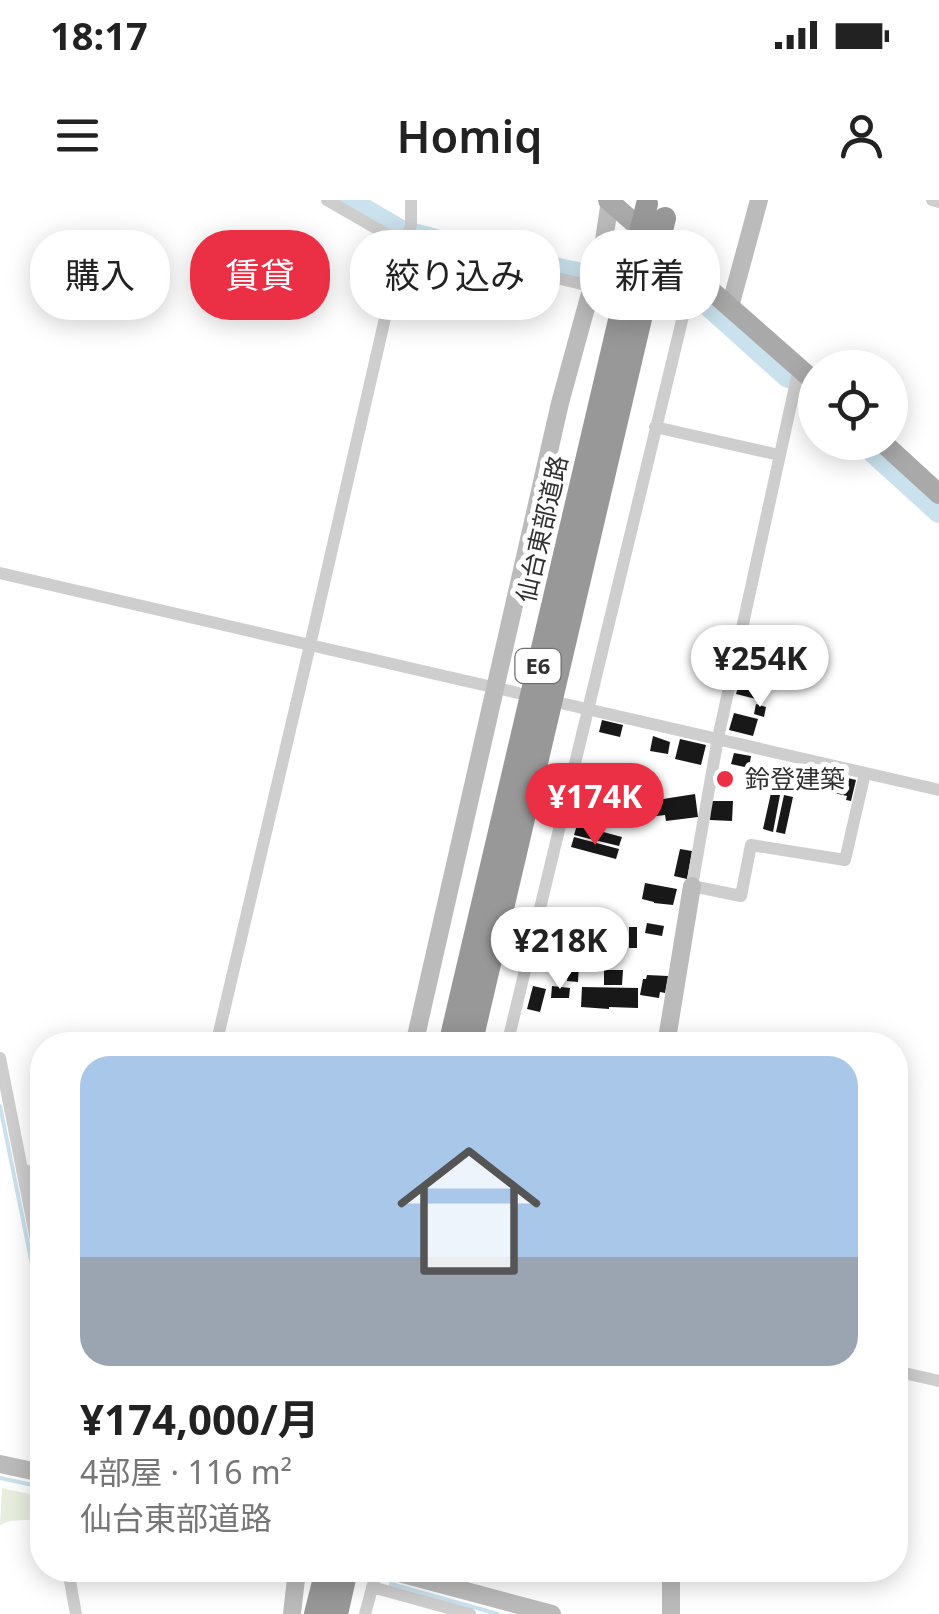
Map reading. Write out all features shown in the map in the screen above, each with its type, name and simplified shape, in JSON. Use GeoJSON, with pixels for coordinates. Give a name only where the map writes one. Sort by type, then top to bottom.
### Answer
{"type":"FeatureCollection","features":[{"type":"Feature","properties":{"kind":"highway","name":"仙台東部道路"},"geometry":{"type":"LineString","coordinates":[[452,1032],[630,320]]}},
{"type":"Feature","properties":{"kind":"highway","name":"仙台東部道路"},"geometry":{"type":"LineString","coordinates":[[474,1032],[630,320]]}},
{"type":"Feature","properties":{"kind":"highway"},"geometry":{"type":"LineString","coordinates":[[315,1614],[323,1582]]}},
{"type":"Feature","properties":{"kind":"highway"},"geometry":{"type":"LineString","coordinates":[[337,1614],[345,1582]]}},
{"type":"Feature","properties":{"kind":"main road"},"geometry":{"type":"LineString","coordinates":[[609,200],[643,230]]}},
{"type":"Feature","properties":{"kind":"main road"},"geometry":{"type":"LineString","coordinates":[[720,298],[798,368]]}},
{"type":"Feature","properties":{"kind":"main road"},"geometry":{"type":"LineString","coordinates":[[902,460],[939,494]]}},
{"type":"Feature","properties":{"kind":"street"},"geometry":{"type":"LineString","coordinates":[[328,200],[379,230]]}},
{"type":"Feature","properties":{"kind":"street"},"geometry":{"type":"LineString","coordinates":[[409,230],[411,200]]}},
{"type":"Feature","properties":{"kind":"street"},"geometry":{"type":"LineString","coordinates":[[605,230],[609,200]]}},
{"type":"Feature","properties":{"kind":"street"},"geometry":{"type":"LineString","coordinates":[[730,307],[759,200]]}},
{"type":"Feature","properties":{"kind":"street"},"geometry":{"type":"LineString","coordinates":[[219,1032],[385,320]]}},
{"type":"Feature","properties":{"kind":"street"},"geometry":{"type":"LineString","coordinates":[[417,1032],[560,402],[583,320]]}},
{"type":"Feature","properties":{"kind":"street"},"geometry":{"type":"LineString","coordinates":[[509,1032],[682,320]]}},
{"type":"Feature","properties":{"kind":"street"},"geometry":{"type":"LineString","coordinates":[[668,1032],[718,738],[798,368]]}},
{"type":"Feature","properties":{"kind":"street"},"geometry":{"type":"LineString","coordinates":[[656,427],[780,455]]}},
{"type":"Feature","properties":{"kind":"street"},"geometry":{"type":"LineString","coordinates":[[0,573],[518,693]]}},
{"type":"Feature","properties":{"kind":"street"},"geometry":{"type":"LineString","coordinates":[[565,704],[939,790]]}},
{"type":"Feature","properties":{"kind":"street"},"geometry":{"type":"LineString","coordinates":[[692,886],[740,896],[751,845],[845,860],[865,773]]}},
{"type":"Feature","properties":{"kind":"street"},"geometry":{"type":"LineString","coordinates":[[0,1058],[30,1210]]}},
{"type":"Feature","properties":{"kind":"street"},"geometry":{"type":"LineString","coordinates":[[22,1170],[30,1172]]}},
{"type":"Feature","properties":{"kind":"street"},"geometry":{"type":"LineString","coordinates":[[908,1374],[939,1381]]}},
{"type":"Feature","properties":{"kind":"street"},"geometry":{"type":"LineString","coordinates":[[0,1464],[30,1470]]}},
{"type":"Feature","properties":{"kind":"street"},"geometry":{"type":"LineString","coordinates":[[70,1582],[76,1614]]}},
{"type":"Feature","properties":{"kind":"street"},"geometry":{"type":"LineString","coordinates":[[292,1614],[296,1582]]}},
{"type":"Feature","properties":{"kind":"street"},"geometry":{"type":"LineString","coordinates":[[364,1614],[373,1582]]}},
{"type":"Feature","properties":{"kind":"street"},"geometry":{"type":"LineString","coordinates":[[433,1582],[552,1614]]}},
{"type":"Feature","properties":{"kind":"street"},"geometry":{"type":"LineString","coordinates":[[671,1582],[671,1614]]}},
{"type":"Feature","properties":{"kind":"street"},"geometry":{"type":"LineString","coordinates":[[372,1587],[470,1614]]}},
{"type":"Feature","properties":{"kind":"green space"},"geometry":{"type":"Polygon","coordinates":[[[2,1488],[30,1494],[30,1520],[0,1525],[2,1488]]]}},
{"type":"Feature","properties":{"kind":"building"},"geometry":{"type":"Polygon","coordinates":[[[741,677],[764,683],[760,700],[736,694],[741,677]]]}},
{"type":"Feature","properties":{"kind":"building"},"geometry":{"type":"Polygon","coordinates":[[[756,704],[766,707],[764,717],[754,714],[756,704]]]}},
{"type":"Feature","properties":{"kind":"building"},"geometry":{"type":"Polygon","coordinates":[[[734,713],[758,719],[753,736],[729,730],[734,713]]]}},
{"type":"Feature","properties":{"kind":"building"},"geometry":{"type":"Polygon","coordinates":[[[602,720],[623,725],[620,737],[599,732],[602,720]]]}},
{"type":"Feature","properties":{"kind":"building"},"geometry":{"type":"Polygon","coordinates":[[[653,736],[670,742],[668,754],[650,751],[653,736]]]}},
{"type":"Feature","properties":{"kind":"building"},"geometry":{"type":"Polygon","coordinates":[[[680,739],[706,745],[701,765],[675,759],[680,739]]]}},
{"type":"Feature","properties":{"kind":"building"},"geometry":{"type":"Polygon","coordinates":[[[734,753],[751,756],[749,768],[731,764],[734,753]]]}},
{"type":"Feature","properties":{"kind":"building"},"geometry":{"type":"Polygon","coordinates":[[[720,770],[734,774],[732,787],[717,784],[720,770]]]}},
{"type":"Feature","properties":{"kind":"building"},"geometry":{"type":"Polygon","coordinates":[[[808,770],[830,775],[826,793],[803,790],[808,770]]]}},
{"type":"Feature","properties":{"kind":"building"},"geometry":{"type":"Polygon","coordinates":[[[835,775],[856,780],[851,801],[846,800],[847,796],[830,792],[835,775]]]}},
{"type":"Feature","properties":{"kind":"building"},"geometry":{"type":"Polygon","coordinates":[[[771,793],[780,795],[773,832],[763,829],[771,793]]]}},
{"type":"Feature","properties":{"kind":"building"},"geometry":{"type":"Polygon","coordinates":[[[663,794],[663,799],[695,794],[698,817],[666,821],[665,815],[625,820],[622,800],[663,794]]]}},
{"type":"Feature","properties":{"kind":"building"},"geometry":{"type":"Polygon","coordinates":[[[784,795],[793,797],[785,834],[776,832],[784,795]]]}},
{"type":"Feature","properties":{"kind":"building"},"geometry":{"type":"Polygon","coordinates":[[[711,801],[733,801],[732,821],[710,820],[711,801]]]}},
{"type":"Feature","properties":{"kind":"building"},"geometry":{"type":"Polygon","coordinates":[[[577,825],[622,837],[619,846],[574,835],[577,825]]]}},
{"type":"Feature","properties":{"kind":"building"},"geometry":{"type":"Polygon","coordinates":[[[574,837],[619,849],[616,859],[571,847],[574,837]]]}},
{"type":"Feature","properties":{"kind":"building"},"geometry":{"type":"Polygon","coordinates":[[[680,849],[692,851],[687,879],[674,876],[680,849]]]}},
{"type":"Feature","properties":{"kind":"building"},"geometry":{"type":"Polygon","coordinates":[[[645,883],[677,889],[673,905],[642,899],[645,883]]]}},
{"type":"Feature","properties":{"kind":"building"},"geometry":{"type":"Polygon","coordinates":[[[595,923],[621,924],[620,943],[595,940],[595,923]]]}},
{"type":"Feature","properties":{"kind":"building"},"geometry":{"type":"Polygon","coordinates":[[[647,923],[664,926],[662,936],[645,933],[647,923]]]}},
{"type":"Feature","properties":{"kind":"building"},"geometry":{"type":"Polygon","coordinates":[[[629,927],[637,927],[637,948],[629,948],[629,927]]]}},
{"type":"Feature","properties":{"kind":"building"},"geometry":{"type":"Polygon","coordinates":[[[569,963],[579,964],[578,982],[567,981],[569,963]]]}},
{"type":"Feature","properties":{"kind":"building"},"geometry":{"type":"Polygon","coordinates":[[[604,970],[623,970],[622,985],[604,985],[604,970]]]}},
{"type":"Feature","properties":{"kind":"building"},"geometry":{"type":"Polygon","coordinates":[[[647,975],[668,976],[665,993],[660,992],[659,998],[640,995],[647,975]]]}},
{"type":"Feature","properties":{"kind":"building"},"geometry":{"type":"Polygon","coordinates":[[[533,986],[546,989],[540,1012],[527,1009],[533,986]]]}},
{"type":"Feature","properties":{"kind":"building"},"geometry":{"type":"Polygon","coordinates":[[[552,986],[570,988],[569,998],[551,998],[552,986]]]}},
{"type":"Feature","properties":{"kind":"building"},"geometry":{"type":"Polygon","coordinates":[[[582,987],[638,988],[638,1008],[581,1007],[582,987]]]}},
{"type":"Feature","properties":{"kind":"waterway"},"geometry":{"type":"LineString","coordinates":[[348,200],[400,230]]}},
{"type":"Feature","properties":{"kind":"waterway"},"geometry":{"type":"LineString","coordinates":[[560,269],[577,273]]}},
{"type":"Feature","properties":{"kind":"waterway"},"geometry":{"type":"LineString","coordinates":[[720,316],[788,377]]}},
{"type":"Feature","properties":{"kind":"waterway"},"geometry":{"type":"LineString","coordinates":[[882,460],[939,512]]}},
{"type":"Feature","properties":{"kind":"waterway"},"geometry":{"type":"LineString","coordinates":[[0,1106],[30,1255]]}},
{"type":"Feature","properties":{"kind":"waterway"},"geometry":{"type":"LineString","coordinates":[[0,1478],[30,1484]]}},
{"type":"Feature","properties":{"kind":"waterway"},"geometry":{"type":"LineString","coordinates":[[391,1584],[498,1614]]}},
{"type":"Feature","properties":{"kind":"place","name":"鈴登建築"},"geometry":{"type":"Point","coordinates":[725,779]}}]}
